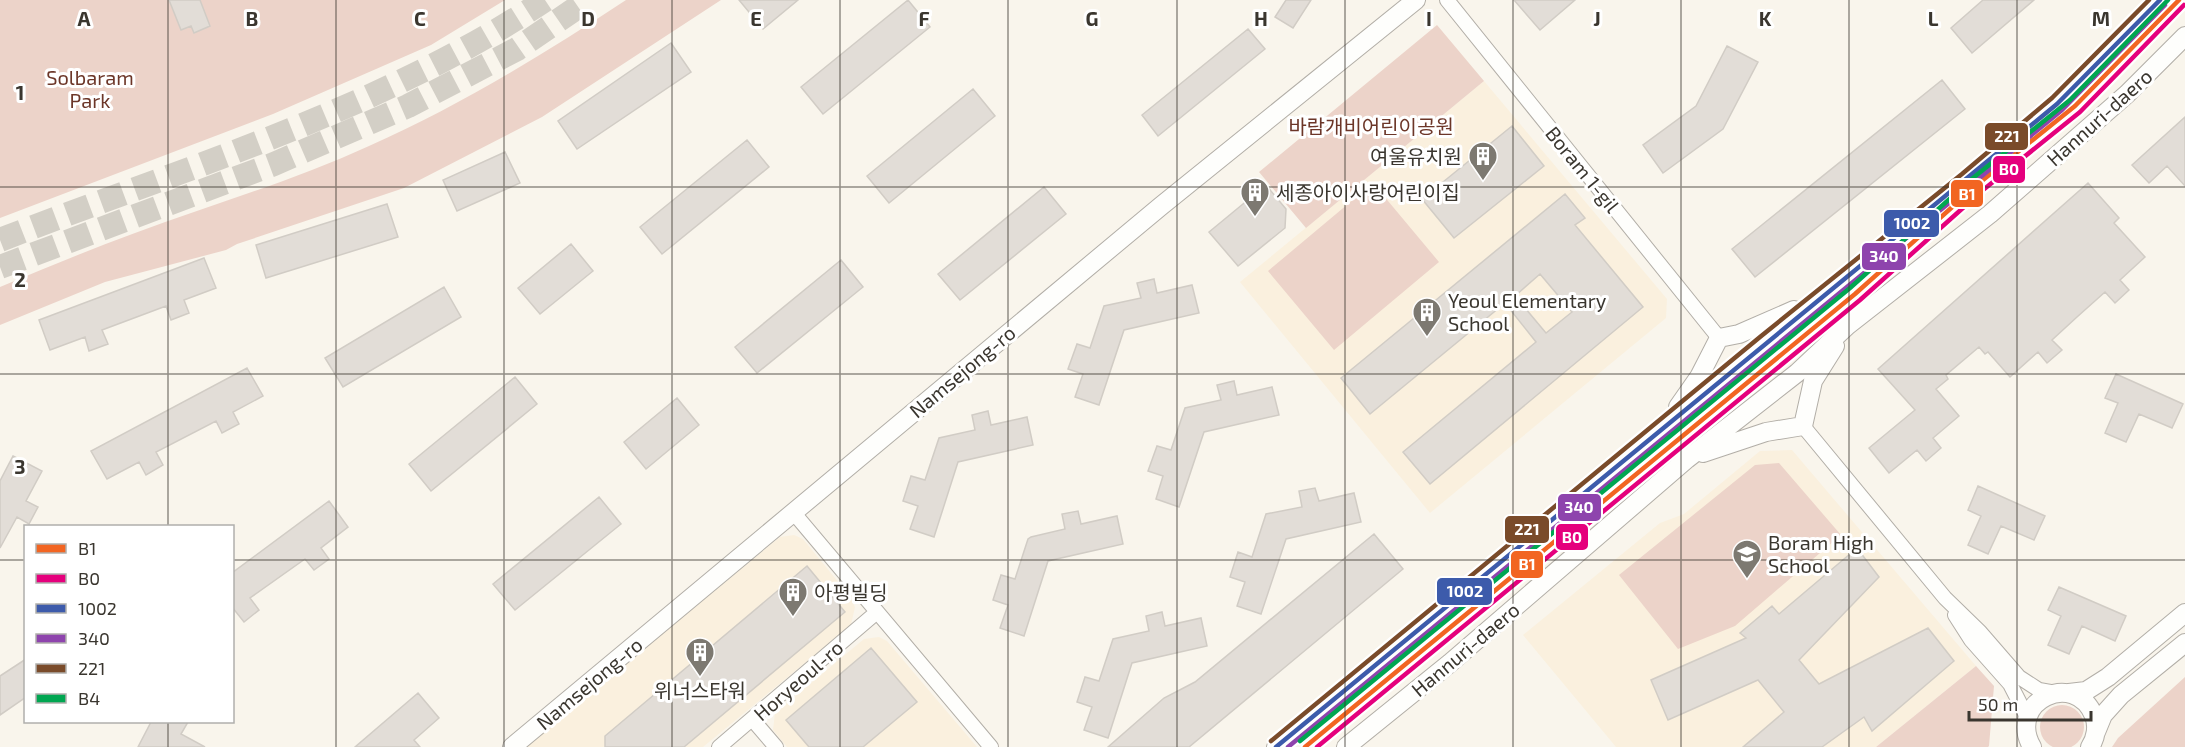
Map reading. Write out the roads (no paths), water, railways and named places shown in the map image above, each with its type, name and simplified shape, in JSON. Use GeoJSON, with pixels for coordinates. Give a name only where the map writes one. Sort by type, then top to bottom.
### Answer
{"type":"FeatureCollection","features":[{"type":"Feature","properties":{"kind":"street","name":"Namsejong-ro"},"geometry":{"type":"LineString","coordinates":[[512,747],[1161,206],[1416,0]]}},
{"type":"Feature","properties":{"kind":"street","name":"Boram 1-gil"},"geometry":{"type":"LineString","coordinates":[[1447,0],[1719,338]]}},
{"type":"Feature","properties":{"kind":"street","name":"Hannuri-daero"},"geometry":{"type":"LineString","coordinates":[[1276,747],[2057,104],[2160,0]]}},
{"type":"Feature","properties":{"kind":"street","name":"Hannuri-daero"},"geometry":{"type":"LineString","coordinates":[[1347,747],[1450,663],[1687,459],[1797,373],[1847,326],[1990,214],[2127,94],[2185,36]]}},
{"type":"Feature","properties":{"kind":"street"},"geometry":{"type":"LineString","coordinates":[[1665,426],[1699,377],[1719,338],[1739,334],[1776,319],[1826,294]]}},
{"type":"Feature","properties":{"kind":"street"},"geometry":{"type":"LineString","coordinates":[[1803,426],[1814,381],[1847,326]]}},
{"type":"Feature","properties":{"kind":"street"},"geometry":{"type":"LineString","coordinates":[[1687,459],[1766,432],[1803,426]]}},
{"type":"Feature","properties":{"kind":"street"},"geometry":{"type":"LineString","coordinates":[[1803,426],[1945,598],[1980,632],[2019,677],[2039,690],[2081,698],[2090,707],[2095,719],[2093,740]]}},
{"type":"Feature","properties":{"kind":"street"},"geometry":{"type":"LineString","coordinates":[[793,512],[991,747]]}},
{"type":"Feature","properties":{"kind":"street"},"geometry":{"type":"LineString","coordinates":[[1945,598],[1971,640],[2010,684],[2026,736]]}},
{"type":"Feature","properties":{"kind":"street","name":"Horyeoul-ro"},"geometry":{"type":"LineString","coordinates":[[719,747],[877,612]]}},
{"type":"Feature","properties":{"kind":"street"},"geometry":{"type":"LineString","coordinates":[[2026,736],[2034,705],[2044,697],[2086,691],[2108,677],[2185,613]]}},
{"type":"Feature","properties":{"kind":"street"},"geometry":{"type":"LineString","coordinates":[[2093,740],[2103,715],[2121,695],[2185,643]]}},
{"type":"Feature","properties":{"kind":"street"},"geometry":{"type":"LineString","coordinates":[[752,719],[776,747]]}},
{"type":"Feature","properties":{"kind":"tunnel"},"geometry":{"type":"LineString","coordinates":[[0,240],[280,134],[349,105],[416,74],[482,39],[545,0]]}},
{"type":"Feature","properties":{"kind":"tunnel"},"geometry":{"type":"LineString","coordinates":[[0,267],[274,164],[408,106],[517,49],[588,0]]}},
{"type":"Feature","properties":{"kind":"place","name":"여울유치원"},"geometry":{"type":"Point","coordinates":[1483,182]}},
{"type":"Feature","properties":{"kind":"place","name":"세종아이사랑어린이집"},"geometry":{"type":"Point","coordinates":[1255,218]}},
{"type":"Feature","properties":{"kind":"place","name":"Yeoul Elementary School"},"geometry":{"type":"Point","coordinates":[1427,338]}},
{"type":"Feature","properties":{"kind":"place","name":"Boram High School"},"geometry":{"type":"Point","coordinates":[1747,580]}},
{"type":"Feature","properties":{"kind":"place","name":"아평빌딩"},"geometry":{"type":"Point","coordinates":[793,618]}},
{"type":"Feature","properties":{"kind":"place","name":"위너스타워"},"geometry":{"type":"Point","coordinates":[700,678]}},
{"type":"Feature","properties":{"kind":"park label","name":"Solbaram Park"},"geometry":{"type":"Point","coordinates":[90,88]}},
{"type":"Feature","properties":{"kind":"park label","name":"바람개비어린이공원"},"geometry":{"type":"Point","coordinates":[1371,126]}}]}
